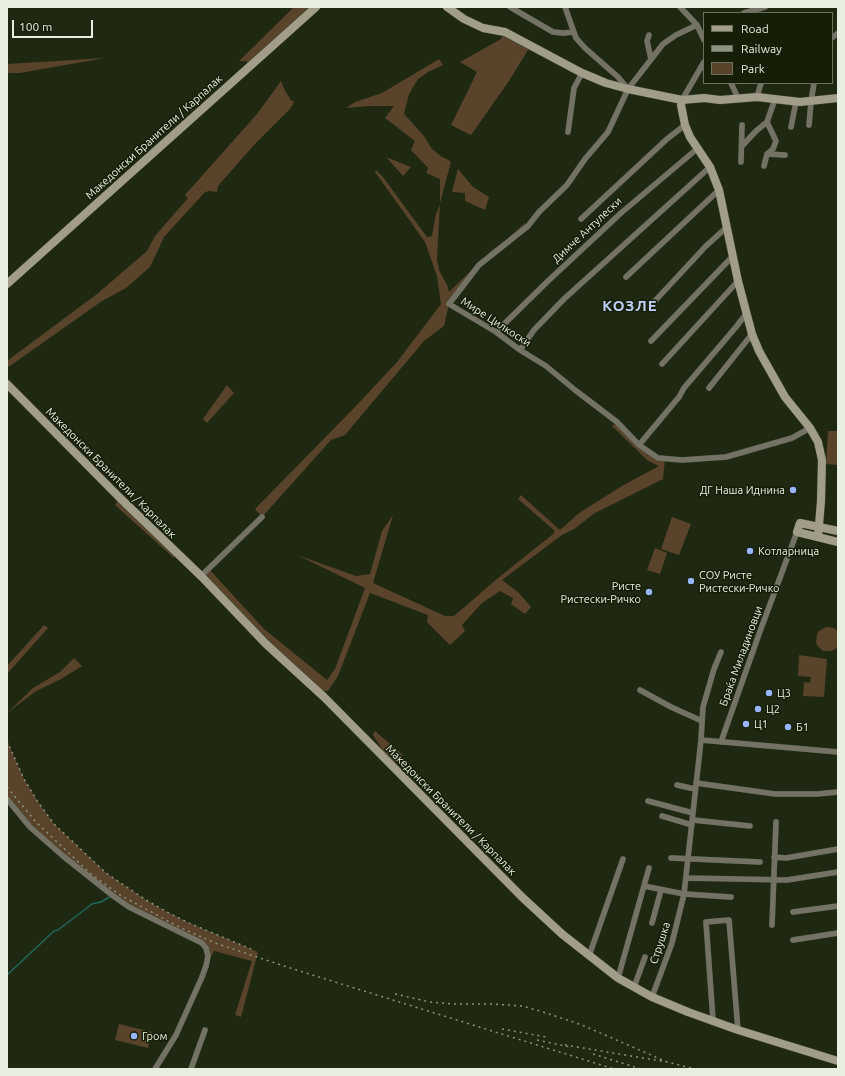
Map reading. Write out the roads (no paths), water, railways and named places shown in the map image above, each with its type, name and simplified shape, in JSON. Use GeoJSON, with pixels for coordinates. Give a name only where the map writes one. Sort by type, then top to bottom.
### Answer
{"type":"FeatureCollection","features":[{"type":"Feature","properties":{"kind":"main road","name":"Македонски Бранители / Карпалак"},"geometry":{"type":"LineString","coordinates":[[7,284],[316,7]]}},
{"type":"Feature","properties":{"kind":"main road"},"geometry":{"type":"LineString","coordinates":[[447,7],[464,19],[483,28],[506,32],[582,73],[606,83],[628,89],[682,100],[704,98],[720,100],[757,97],[796,102],[811,102],[838,98]]}},
{"type":"Feature","properties":{"kind":"main road"},"geometry":{"type":"LineString","coordinates":[[682,100],[681,105],[685,125],[690,137],[710,167],[719,190],[738,281],[752,334],[759,351],[785,397],[810,428],[818,442],[822,460],[818,537]]}},
{"type":"Feature","properties":{"kind":"main road","name":"Македонски Бранители / Карпалак"},"geometry":{"type":"LineString","coordinates":[[7,384],[120,498],[201,576],[266,644],[324,698],[522,897],[550,924],[589,956],[618,978],[652,997],[738,1030],[838,1061]]}},
{"type":"Feature","properties":{"kind":"main road"},"geometry":{"type":"LineString","coordinates":[[838,531],[800,523],[797,532],[838,542]]}},
{"type":"Feature","properties":{"kind":"street"},"geometry":{"type":"LineString","coordinates":[[510,7],[553,32],[574,32]]}},
{"type":"Feature","properties":{"kind":"street"},"geometry":{"type":"LineString","coordinates":[[565,7],[576,38],[585,48],[618,77],[628,89]]}},
{"type":"Feature","properties":{"kind":"street"},"geometry":{"type":"LineString","coordinates":[[748,12],[765,7]]}},
{"type":"Feature","properties":{"kind":"street"},"geometry":{"type":"LineString","coordinates":[[682,8],[702,30]]}},
{"type":"Feature","properties":{"kind":"street","name":"Мире Цилкоски"},"geometry":{"type":"LineString","coordinates":[[696,25],[676,35],[663,44],[628,89],[608,132],[585,159],[567,184],[539,212],[528,226],[479,266],[449,304],[496,332],[520,350],[546,366],[617,422],[639,445],[658,458],[704,460],[726,457],[775,444],[792,438],[810,428]]}},
{"type":"Feature","properties":{"kind":"street"},"geometry":{"type":"LineString","coordinates":[[648,35],[647,41],[651,59]]}},
{"type":"Feature","properties":{"kind":"street"},"geometry":{"type":"LineString","coordinates":[[682,100],[703,64]]}},
{"type":"Feature","properties":{"kind":"street"},"geometry":{"type":"LineString","coordinates":[[568,132],[574,88],[582,73]]}},
{"type":"Feature","properties":{"kind":"street"},"geometry":{"type":"LineString","coordinates":[[731,84],[738,98]]}},
{"type":"Feature","properties":{"kind":"street"},"geometry":{"type":"LineString","coordinates":[[757,97],[762,84]]}},
{"type":"Feature","properties":{"kind":"street"},"geometry":{"type":"LineString","coordinates":[[809,125],[814,84]]}},
{"type":"Feature","properties":{"kind":"street"},"geometry":{"type":"LineString","coordinates":[[742,146],[756,131],[768,122],[775,99]]}},
{"type":"Feature","properties":{"kind":"street"},"geometry":{"type":"LineString","coordinates":[[791,127],[796,102]]}},
{"type":"Feature","properties":{"kind":"street"},"geometry":{"type":"LineString","coordinates":[[764,166],[767,154],[773,149],[776,141],[768,122]]}},
{"type":"Feature","properties":{"kind":"street","name":"Димче Антулески"},"geometry":{"type":"LineString","coordinates":[[581,219],[685,125]]}},
{"type":"Feature","properties":{"kind":"street"},"geometry":{"type":"LineString","coordinates":[[741,162],[742,125]]}},
{"type":"Feature","properties":{"kind":"street","name":"Димче Антулески"},"geometry":{"type":"LineString","coordinates":[[496,332],[621,213],[698,148]]}},
{"type":"Feature","properties":{"kind":"street"},"geometry":{"type":"LineString","coordinates":[[767,154],[785,155]]}},
{"type":"Feature","properties":{"kind":"street"},"geometry":{"type":"LineString","coordinates":[[520,350],[534,330],[564,299],[710,167]]}},
{"type":"Feature","properties":{"kind":"street"},"geometry":{"type":"LineString","coordinates":[[626,277],[719,190]]}},
{"type":"Feature","properties":{"kind":"street"},"geometry":{"type":"LineString","coordinates":[[653,303],[706,246],[727,227]]}},
{"type":"Feature","properties":{"kind":"street"},"geometry":{"type":"LineString","coordinates":[[651,341],[733,256]]}},
{"type":"Feature","properties":{"kind":"street"},"geometry":{"type":"LineString","coordinates":[[662,364],[738,281]]}},
{"type":"Feature","properties":{"kind":"street"},"geometry":{"type":"LineString","coordinates":[[639,445],[679,397],[684,388],[746,314]]}},
{"type":"Feature","properties":{"kind":"street"},"geometry":{"type":"LineString","coordinates":[[709,388],[752,334]]}},
{"type":"Feature","properties":{"kind":"street"},"geometry":{"type":"LineString","coordinates":[[201,576],[262,517]]}},
{"type":"Feature","properties":{"kind":"street","name":"Браќа Миладиновци"},"geometry":{"type":"LineString","coordinates":[[721,742],[797,532]]}},
{"type":"Feature","properties":{"kind":"street","name":"Струшка"},"geometry":{"type":"LineString","coordinates":[[652,997],[672,943],[684,894],[701,740],[703,707],[714,669],[721,652]]}},
{"type":"Feature","properties":{"kind":"street"},"geometry":{"type":"LineString","coordinates":[[640,690],[671,707],[702,721]]}},
{"type":"Feature","properties":{"kind":"street"},"geometry":{"type":"LineString","coordinates":[[701,740],[838,752]]}},
{"type":"Feature","properties":{"kind":"street"},"geometry":{"type":"LineString","coordinates":[[677,785],[775,794],[817,794],[838,792]]}},
{"type":"Feature","properties":{"kind":"street"},"geometry":{"type":"LineString","coordinates":[[7,799],[30,827],[63,856],[112,895],[129,907],[202,943],[206,948],[208,956],[206,966],[192,1000],[176,1035],[155,1069]]}},
{"type":"Feature","properties":{"kind":"street"},"geometry":{"type":"LineString","coordinates":[[648,801],[693,813]]}},
{"type":"Feature","properties":{"kind":"street"},"geometry":{"type":"LineString","coordinates":[[662,816],[692,822],[750,826]]}},
{"type":"Feature","properties":{"kind":"street"},"geometry":{"type":"LineString","coordinates":[[772,925],[776,822]]}},
{"type":"Feature","properties":{"kind":"street"},"geometry":{"type":"LineString","coordinates":[[774,857],[786,858],[838,848]]}},
{"type":"Feature","properties":{"kind":"street"},"geometry":{"type":"LineString","coordinates":[[589,956],[623,858]]}},
{"type":"Feature","properties":{"kind":"street"},"geometry":{"type":"LineString","coordinates":[[671,858],[688,860],[760,862]]}},
{"type":"Feature","properties":{"kind":"street"},"geometry":{"type":"LineString","coordinates":[[618,978],[649,868]]}},
{"type":"Feature","properties":{"kind":"street"},"geometry":{"type":"LineString","coordinates":[[686,878],[787,880],[838,872]]}},
{"type":"Feature","properties":{"kind":"street"},"geometry":{"type":"LineString","coordinates":[[644,886],[684,894],[731,897]]}},
{"type":"Feature","properties":{"kind":"street","name":"Струшка"},"geometry":{"type":"LineString","coordinates":[[652,923],[662,890]]}},
{"type":"Feature","properties":{"kind":"street"},"geometry":{"type":"LineString","coordinates":[[793,912],[838,906]]}},
{"type":"Feature","properties":{"kind":"street"},"geometry":{"type":"LineString","coordinates":[[713,1020],[706,922],[729,920],[738,1030]]}},
{"type":"Feature","properties":{"kind":"street"},"geometry":{"type":"LineString","coordinates":[[793,940],[838,933]]}},
{"type":"Feature","properties":{"kind":"street","name":"Струшка"},"geometry":{"type":"LineString","coordinates":[[634,987],[645,956]]}},
{"type":"Feature","properties":{"kind":"street"},"geometry":{"type":"LineString","coordinates":[[191,1069],[205,1030]]}},
{"type":"Feature","properties":{"kind":"waterway"},"geometry":{"type":"LineString","coordinates":[[7,975],[54,931],[58,930],[92,904],[101,902],[111,896]]}},
{"type":"Feature","properties":{"kind":"railway"},"geometry":{"type":"LineString","coordinates":[[7,741],[24,779],[54,824],[106,873],[146,900],[167,912],[251,949]]}},
{"type":"Feature","properties":{"kind":"railway"},"geometry":{"type":"LineString","coordinates":[[7,787],[35,821],[91,874],[120,895],[179,927],[215,943],[287,967],[614,1069]]}},
{"type":"Feature","properties":{"kind":"railway"},"geometry":{"type":"LineString","coordinates":[[395,994],[430,1002],[522,1006],[582,1025],[667,1062]]}},
{"type":"Feature","properties":{"kind":"railway"},"geometry":{"type":"LineString","coordinates":[[502,1029],[546,1037]]}},
{"type":"Feature","properties":{"kind":"railway"},"geometry":{"type":"LineString","coordinates":[[537,1040],[570,1047]]}},
{"type":"Feature","properties":{"kind":"railway"},"geometry":{"type":"LineString","coordinates":[[565,1045],[667,1062],[695,1069]]}},
{"type":"Feature","properties":{"kind":"railway"},"geometry":{"type":"LineString","coordinates":[[593,1054],[641,1069]]}},
{"type":"Feature","properties":{"kind":"place","name":"ДГ Наша Иднина"},"geometry":{"type":"Point","coordinates":[793,490]}},
{"type":"Feature","properties":{"kind":"place","name":"Котларница"},"geometry":{"type":"Point","coordinates":[750,551]}},
{"type":"Feature","properties":{"kind":"place","name":"СОУ Ристе Ристески-Ричко"},"geometry":{"type":"Point","coordinates":[691,581]}},
{"type":"Feature","properties":{"kind":"place","name":"Ристе Ристески-Ричко"},"geometry":{"type":"Point","coordinates":[649,592]}},
{"type":"Feature","properties":{"kind":"place","name":"Ц3"},"geometry":{"type":"Point","coordinates":[769,693]}},
{"type":"Feature","properties":{"kind":"place","name":"Ц2"},"geometry":{"type":"Point","coordinates":[758,709]}},
{"type":"Feature","properties":{"kind":"place","name":"Ц1"},"geometry":{"type":"Point","coordinates":[746,724]}},
{"type":"Feature","properties":{"kind":"place","name":"Б1"},"geometry":{"type":"Point","coordinates":[788,727]}},
{"type":"Feature","properties":{"kind":"place","name":"Гром"},"geometry":{"type":"Point","coordinates":[134,1036]}},
{"type":"Feature","properties":{"kind":"district","name":"КОЗЛЕ"},"geometry":{"type":"Point","coordinates":[630,306]}}]}
